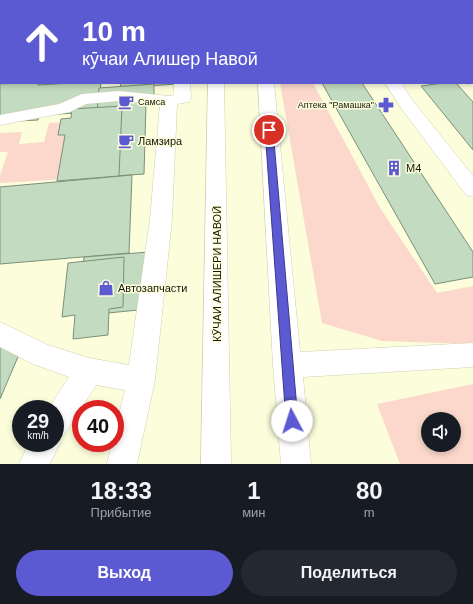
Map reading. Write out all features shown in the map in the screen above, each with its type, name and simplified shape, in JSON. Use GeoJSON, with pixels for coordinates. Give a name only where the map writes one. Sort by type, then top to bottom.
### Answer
{"type":"FeatureCollection","features":[{"type":"Feature","properties":{"kind":"street"},"geometry":{"type":"LineString","coordinates":[[0,120],[64,108],[82,99],[119,96],[169,101],[183,98],[182,84]]}},
{"type":"Feature","properties":{"kind":"street","name":"КӮЧАИ АЛИШЕРИ НАВОӢ"},"geometry":{"type":"LineString","coordinates":[[216,84],[216,464]]}},
{"type":"Feature","properties":{"kind":"street"},"geometry":{"type":"LineString","coordinates":[[266,84],[296,464]]}},
{"type":"Feature","properties":{"kind":"street"},"geometry":{"type":"LineString","coordinates":[[394,84],[407,104],[473,190]]}},
{"type":"Feature","properties":{"kind":"street"},"geometry":{"type":"LineString","coordinates":[[122,464],[141,380],[161,219],[169,101]]}},
{"type":"Feature","properties":{"kind":"street"},"geometry":{"type":"LineString","coordinates":[[0,334],[42,355],[89,371],[141,380]]}},
{"type":"Feature","properties":{"kind":"street"},"geometry":{"type":"LineString","coordinates":[[287,364],[473,355]]}},
{"type":"Feature","properties":{"kind":"street"},"geometry":{"type":"LineString","coordinates":[[64,410],[89,371]]}},
{"type":"Feature","properties":{"kind":"street"},"geometry":{"type":"LineString","coordinates":[[34,464],[40,452]]}},
{"type":"Feature","properties":{"kind":"shaded area"},"geometry":{"type":"Polygon","coordinates":[[[280,84],[314,84],[380,208],[437,293],[473,286],[473,344],[382,341],[322,323],[280,84]]]}},
{"type":"Feature","properties":{"kind":"shaded area"},"geometry":{"type":"Polygon","coordinates":[[[70,122],[68,179],[0,183],[0,175],[8,152],[0,152],[0,133],[22,132],[19,144],[44,142],[49,123],[70,122]]]}},
{"type":"Feature","properties":{"kind":"shaded area"},"geometry":{"type":"Polygon","coordinates":[[[473,384],[473,464],[400,464],[377,404],[473,384]]]}},
{"type":"Feature","properties":{"kind":"building"},"geometry":{"type":"Polygon","coordinates":[[[0,84],[101,84],[97,112],[39,115],[38,120],[17,121],[0,119],[0,84]]]}},
{"type":"Feature","properties":{"kind":"building"},"geometry":{"type":"Polygon","coordinates":[[[121,84],[177,84],[120,88],[121,84]]]}},
{"type":"Feature","properties":{"kind":"building"},"geometry":{"type":"Polygon","coordinates":[[[154,84],[154,103],[146,104],[144,174],[69,179],[77,133],[72,134],[75,115],[97,114],[99,88],[154,84]]]}},
{"type":"Feature","properties":{"kind":"building","name":"М4"},"geometry":{"type":"Polygon","coordinates":[[[323,84],[363,84],[473,252],[473,277],[435,284],[323,84]]]}},
{"type":"Feature","properties":{"kind":"building"},"geometry":{"type":"Polygon","coordinates":[[[457,84],[473,102],[473,150],[421,86],[457,84]]]}},
{"type":"Feature","properties":{"kind":"building"},"geometry":{"type":"Polygon","coordinates":[[[122,106],[119,176],[57,181],[65,135],[58,135],[61,119],[71,118],[72,109],[122,106]]]}},
{"type":"Feature","properties":{"kind":"building"},"geometry":{"type":"Polygon","coordinates":[[[132,175],[129,253],[0,264],[0,187],[132,175]]]}},
{"type":"Feature","properties":{"kind":"building"},"geometry":{"type":"Polygon","coordinates":[[[149,252],[148,309],[78,316],[84,257],[149,252]]]}},
{"type":"Feature","properties":{"kind":"building"},"geometry":{"type":"Polygon","coordinates":[[[124,257],[123,307],[109,309],[108,335],[73,339],[75,315],[62,317],[68,263],[124,257]]]}},
{"type":"Feature","properties":{"kind":"building"},"geometry":{"type":"Polygon","coordinates":[[[0,336],[26,338],[0,399],[0,336]]]}},
{"type":"Feature","properties":{"kind":"place","name":"Самса"},"geometry":{"type":"Point","coordinates":[126,102]}},
{"type":"Feature","properties":{"kind":"place","name":"Аптека \"Рамашка\""},"geometry":{"type":"Point","coordinates":[386,105]}},
{"type":"Feature","properties":{"kind":"place","name":"Ламзира"},"geometry":{"type":"Point","coordinates":[126,141]}},
{"type":"Feature","properties":{"kind":"place","name":"М4"},"geometry":{"type":"Point","coordinates":[394,168]}},
{"type":"Feature","properties":{"kind":"place","name":"Автозапчасти"},"geometry":{"type":"Point","coordinates":[106,288]}},
{"type":"Feature","properties":{"kind":"route"},"geometry":{"type":"LineString","coordinates":[[269,130],[292,421]]}}]}
